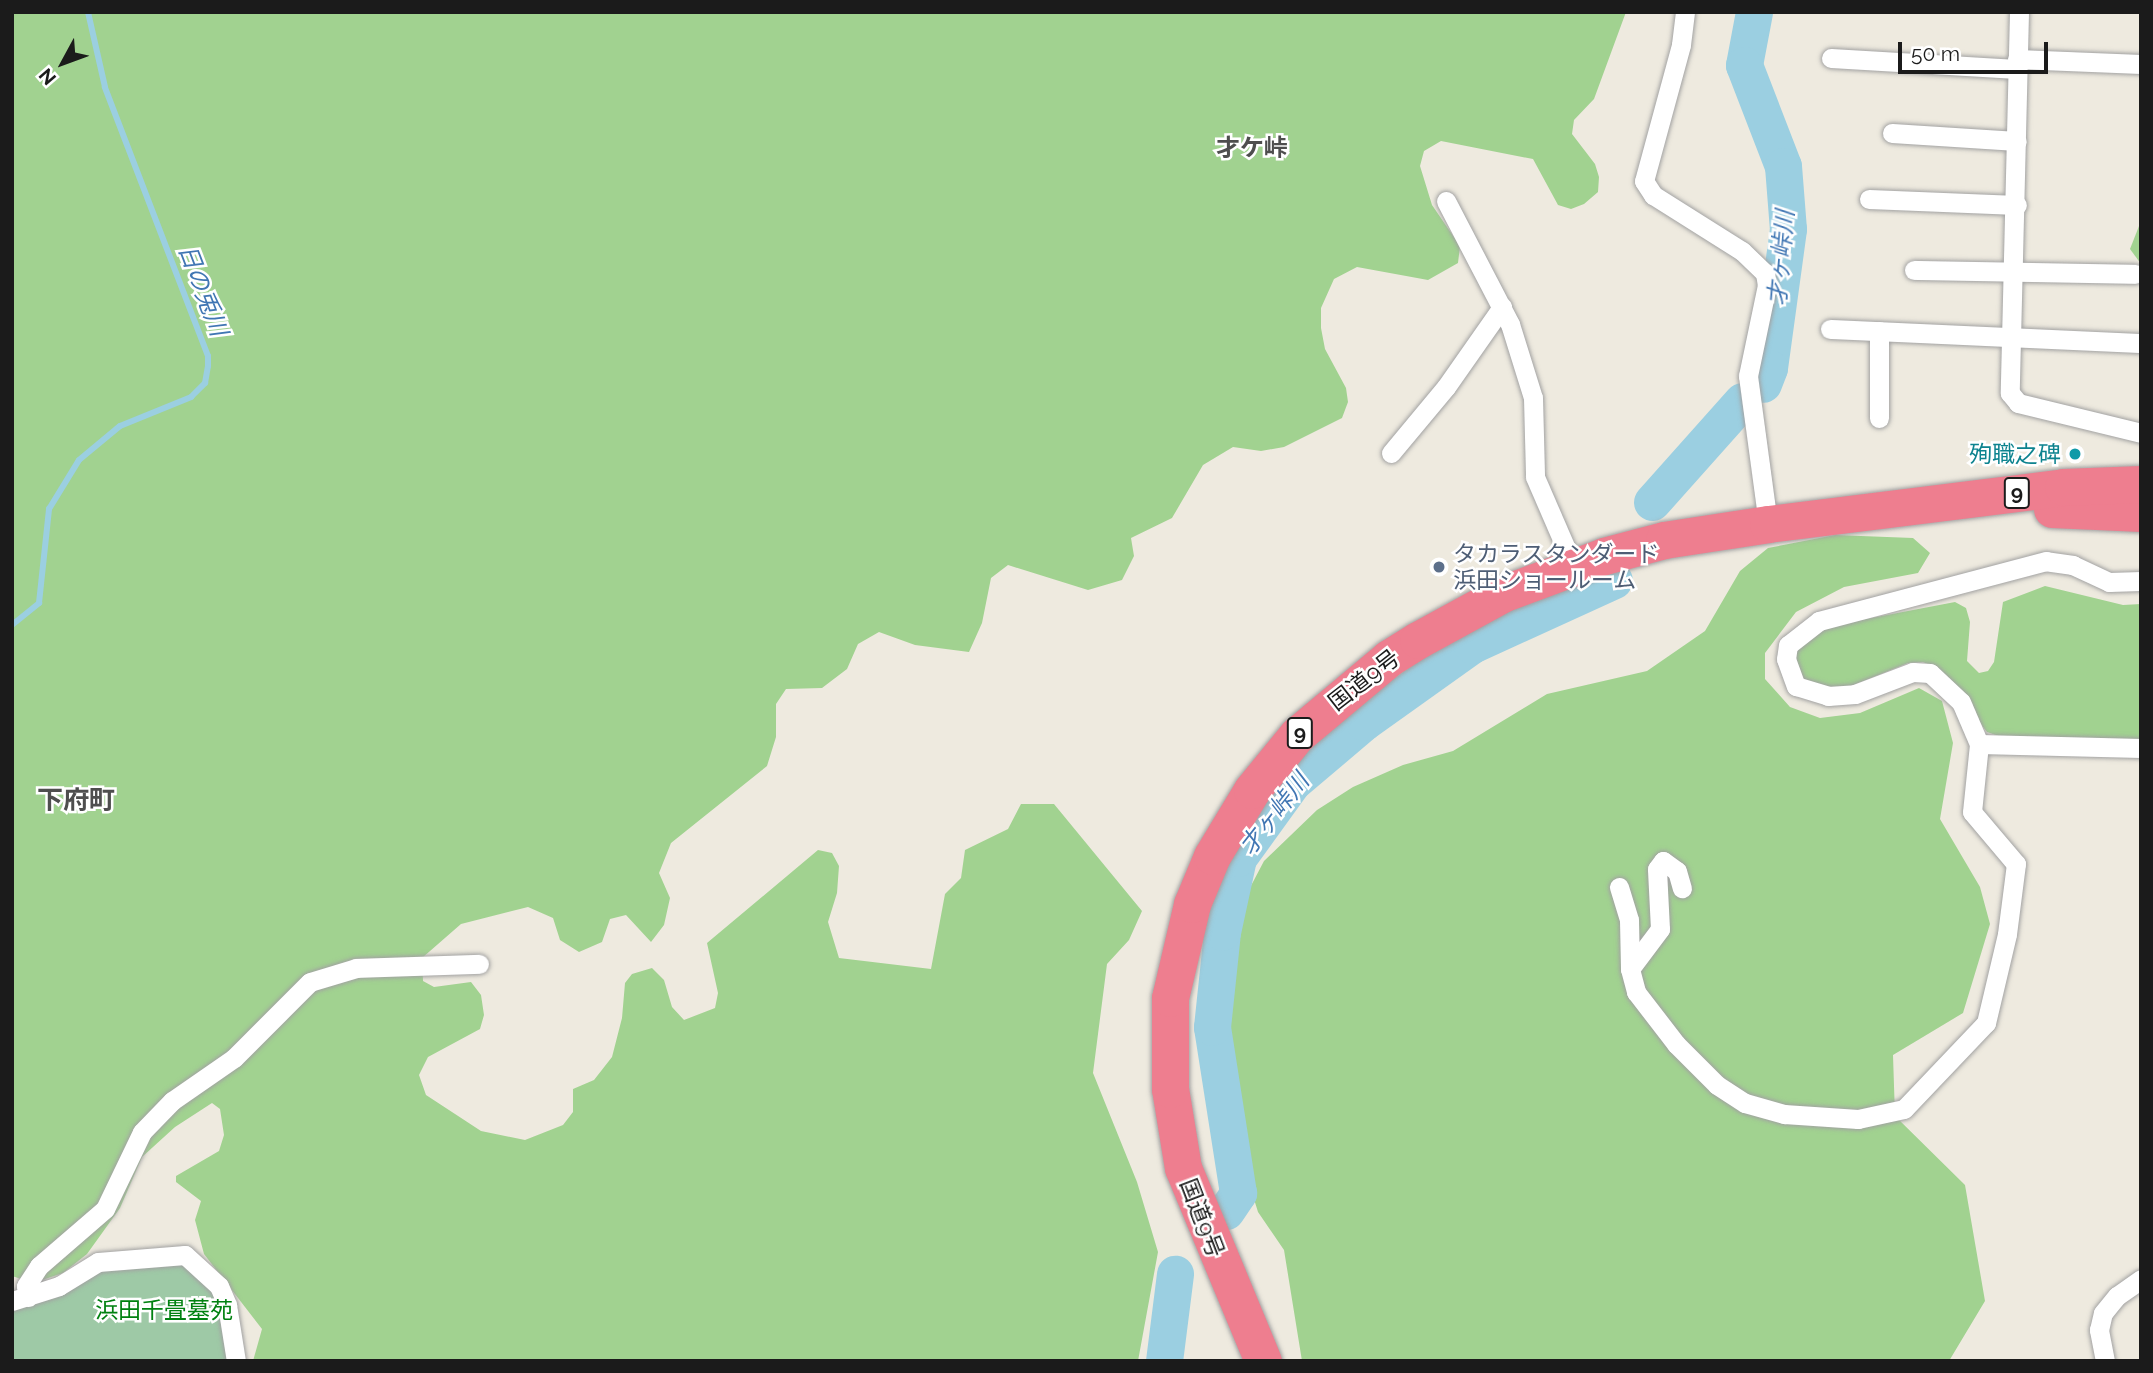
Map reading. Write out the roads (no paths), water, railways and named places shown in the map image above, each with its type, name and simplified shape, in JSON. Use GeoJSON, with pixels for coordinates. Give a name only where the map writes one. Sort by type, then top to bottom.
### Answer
{"type":"FeatureCollection","features":[{"type":"Feature","properties":{"kind":"highway","name":"国道9号"},"geometry":{"type":"LineString","coordinates":[[1257,1351],[1190,1193],[1170,1089],[1170,1011],[1175,973],[1192,904],[1212,856],[1272,762],[1334,702],[1430,633],[1502,594],[1573,565],[1664,540],[1768,524],[2063,487],[2141,484]]}},
{"type":"Feature","properties":{"kind":"highway","name":"国道9号"},"geometry":{"type":"LineString","coordinates":[[1894,508],[2141,513]]}},
{"type":"Feature","properties":{"kind":"street"},"geometry":{"type":"LineString","coordinates":[[1685,12],[1681,44],[1644,181],[1653,195],[1742,251],[1765,273],[1767,285],[1748,376],[1768,524]]}},
{"type":"Feature","properties":{"kind":"street"},"geometry":{"type":"LineString","coordinates":[[2019,12],[2017,205],[2010,393],[2018,403],[2141,433]]}},
{"type":"Feature","properties":{"kind":"street"},"geometry":{"type":"LineString","coordinates":[[1831,58],[2017,64],[2141,64]]}},
{"type":"Feature","properties":{"kind":"street"},"geometry":{"type":"LineString","coordinates":[[1892,133],[2017,141]]}},
{"type":"Feature","properties":{"kind":"street"},"geometry":{"type":"LineString","coordinates":[[1869,199],[2017,205]]}},
{"type":"Feature","properties":{"kind":"street"},"geometry":{"type":"LineString","coordinates":[[1446,201],[1502,307],[1533,398],[1535,477],[1573,565]]}},
{"type":"Feature","properties":{"kind":"street"},"geometry":{"type":"LineString","coordinates":[[1914,270],[2135,274]]}},
{"type":"Feature","properties":{"kind":"street"},"geometry":{"type":"LineString","coordinates":[[1391,453],[1446,387],[1502,307]]}},
{"type":"Feature","properties":{"kind":"street"},"geometry":{"type":"LineString","coordinates":[[1830,329],[2141,343]]}},
{"type":"Feature","properties":{"kind":"street"},"geometry":{"type":"LineString","coordinates":[[1879,331],[1879,418]]}},
{"type":"Feature","properties":{"kind":"street"},"geometry":{"type":"LineString","coordinates":[[1619,887],[1629,920],[1630,969],[1644,1006],[1703,1071],[1735,1098],[1784,1114],[1832,1119],[1858,1119],[1904,1108],[1986,1023],[2007,934],[2016,864],[1972,812],[1979,744],[1961,702],[1930,673],[1913,672],[1855,694],[1818,694],[1796,686],[1789,675],[1788,645],[1819,621],[1843,613],[2046,561],[2073,565],[2109,582],[2141,582]]}},
{"type":"Feature","properties":{"kind":"street"},"geometry":{"type":"LineString","coordinates":[[1979,744],[2141,748]]}},
{"type":"Feature","properties":{"kind":"street"},"geometry":{"type":"LineString","coordinates":[[1630,969],[1660,929],[1657,869],[1663,861],[1677,871],[1682,888]]}},
{"type":"Feature","properties":{"kind":"street"},"geometry":{"type":"LineString","coordinates":[[20,1299],[39,1266],[105,1209],[142,1132],[172,1101],[234,1058],[310,982],[356,968],[479,964]]}},
{"type":"Feature","properties":{"kind":"street"},"geometry":{"type":"LineString","coordinates":[[20,1299],[59,1286],[98,1262],[185,1255],[219,1286],[227,1305],[236,1361]]}},
{"type":"Feature","properties":{"kind":"street"},"geometry":{"type":"LineString","coordinates":[[2105,1361],[2099,1330],[2103,1313],[2117,1296],[2141,1279]]}},
{"type":"Feature","properties":{"kind":"waterway","name":"日の兎川"},"geometry":{"type":"LineString","coordinates":[[12,625],[39,603],[49,509],[79,460],[120,426],[191,397],[205,383],[208,366],[208,356],[105,87],[88,12]]}},
{"type":"Feature","properties":{"kind":"waterway","name":"才ヶ峠川"},"geometry":{"type":"LineString","coordinates":[[1754,12],[1744,65],[1783,166],[1788,229],[1769,368],[1763,384]]}},
{"type":"Feature","properties":{"kind":"waterway","name":"才ヶ峠川"},"geometry":{"type":"LineString","coordinates":[[1652,502],[1742,401]]}},
{"type":"Feature","properties":{"kind":"waterway","name":"才ヶ峠川"},"geometry":{"type":"LineString","coordinates":[[1226,1211],[1238,1193],[1212,1027],[1222,932],[1238,858],[1292,783],[1364,722],[1472,645],[1614,580]]}},
{"type":"Feature","properties":{"kind":"waterway","name":"才ヶ峠川"},"geometry":{"type":"LineString","coordinates":[[1164,1361],[1175,1274]]}},
{"type":"Feature","properties":{"kind":"place","name":"殉職之碑"},"geometry":{"type":"Point","coordinates":[2075,454]}},
{"type":"Feature","properties":{"kind":"place","name":"タカラスタンダード 浜田ショールーム"},"geometry":{"type":"Point","coordinates":[1439,567]}},
{"type":"Feature","properties":{"kind":"district","name":"才ケ峠"},"geometry":{"type":"Point","coordinates":[1252,148]}},
{"type":"Feature","properties":{"kind":"district","name":"下府町"},"geometry":{"type":"Point","coordinates":[76,801]}},
{"type":"Feature","properties":{"kind":"park label","name":"浜田千畳墓苑"},"geometry":{"type":"Point","coordinates":[164,1310]}}]}
